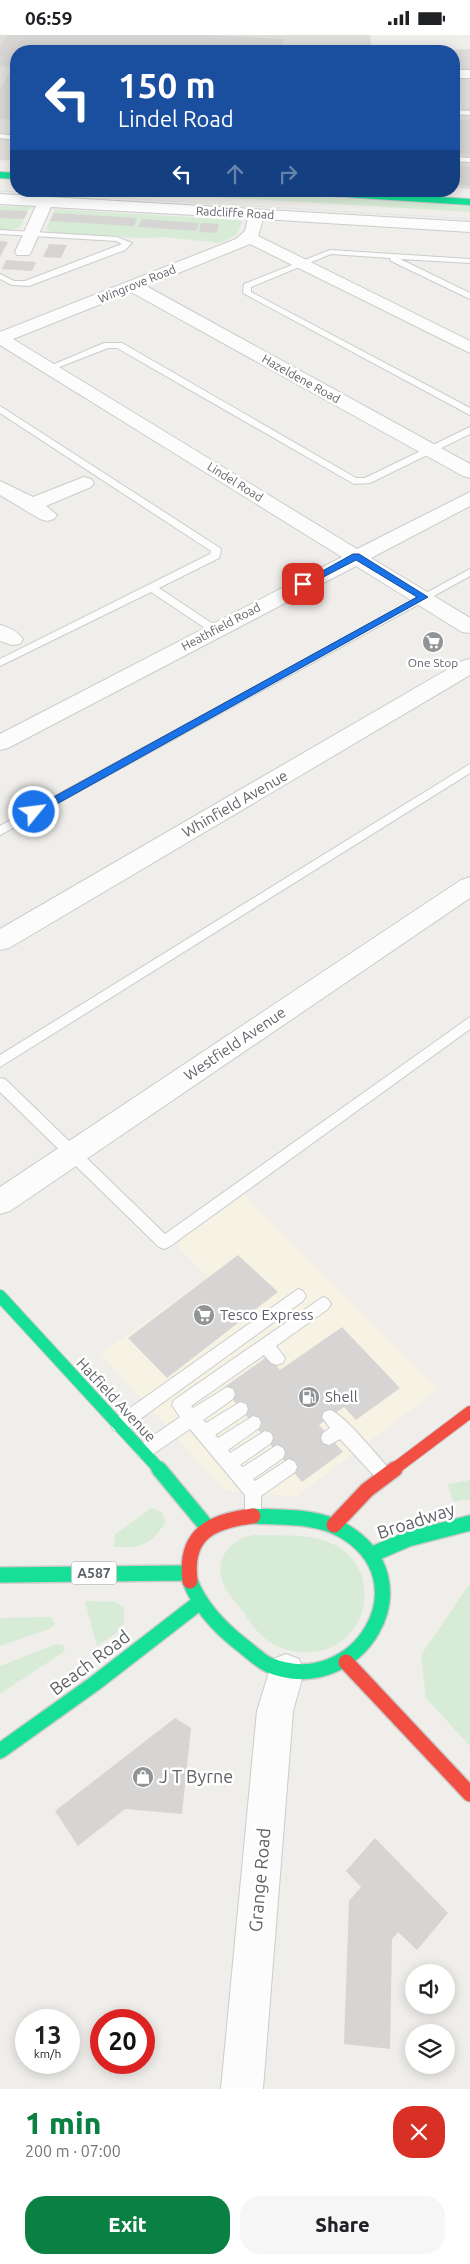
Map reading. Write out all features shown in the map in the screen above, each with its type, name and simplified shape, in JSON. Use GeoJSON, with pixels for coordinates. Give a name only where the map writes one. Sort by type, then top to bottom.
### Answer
{"type":"FeatureCollection","features":[{"type":"Feature","properties":{"kind":"street"},"geometry":{"type":"LineString","coordinates":[[400,197],[470,202]]}},
{"type":"Feature","properties":{"kind":"street","name":"Radcliffe Road"},"geometry":{"type":"LineString","coordinates":[[0,199],[470,227]]}},
{"type":"Feature","properties":{"kind":"street"},"geometry":{"type":"LineString","coordinates":[[23,252],[45,202]]}},
{"type":"Feature","properties":{"kind":"street"},"geometry":{"type":"LineString","coordinates":[[257,214],[248,238],[258,241],[470,348]]}},
{"type":"Feature","properties":{"kind":"street","name":"Wingrove Road"},"geometry":{"type":"LineString","coordinates":[[0,338],[248,238]]}},
{"type":"Feature","properties":{"kind":"street","name":"Hazeldene Road"},"geometry":{"type":"LineString","coordinates":[[133,285],[470,472]]}},
{"type":"Feature","properties":{"kind":"street","name":"Lindel Road"},"geometry":{"type":"LineString","coordinates":[[0,338],[470,627]]}},
{"type":"Feature","properties":{"kind":"street"},"geometry":{"type":"LineString","coordinates":[[0,487],[40,511],[84,483]]}},
{"type":"Feature","properties":{"kind":"street","name":"Heathfield Road"},"geometry":{"type":"LineString","coordinates":[[0,743],[470,498]]}},
{"type":"Feature","properties":{"kind":"street","name":"Whinfield Avenue"},"geometry":{"type":"LineString","coordinates":[[0,941],[470,666]]}},
{"type":"Feature","properties":{"kind":"street","name":"Westfield Avenue"},"geometry":{"type":"LineString","coordinates":[[0,1202],[470,886]]}},
{"type":"Feature","properties":{"kind":"street","name":"Hatfield Avenue"},"geometry":{"type":"LineString","coordinates":[[0,1296],[144,1451],[208,1528]]}},
{"type":"Feature","properties":{"kind":"street"},"geometry":{"type":"LineString","coordinates":[[334,1525],[366,1490],[470,1412]]}},
{"type":"Feature","properties":{"kind":"street"},"geometry":{"type":"LineString","coordinates":[[253,1516],[316,1521],[334,1525],[362,1542],[373,1554],[382,1574],[385,1592],[382,1610],[373,1632],[358,1651],[346,1662],[324,1671],[308,1674],[286,1672],[268,1666],[252,1657],[221,1627],[200,1602],[192,1588],[188,1573],[188,1558],[195,1543],[208,1528],[234,1518],[253,1516]]}},
{"type":"Feature","properties":{"kind":"street","name":"Broadway"},"geometry":{"type":"LineString","coordinates":[[373,1554],[408,1539],[470,1523]]}},
{"type":"Feature","properties":{"kind":"street","name":"A587"},"geometry":{"type":"LineString","coordinates":[[0,1575],[188,1573]]}},
{"type":"Feature","properties":{"kind":"street","name":"Beach Road"},"geometry":{"type":"LineString","coordinates":[[0,1751],[94,1683],[200,1602]]}},
{"type":"Feature","properties":{"kind":"street"},"geometry":{"type":"LineString","coordinates":[[346,1662],[470,1795]]}},
{"type":"Feature","properties":{"kind":"street","name":"Grange Road"},"geometry":{"type":"LineString","coordinates":[[242,2089],[275,1711],[286,1672]]}},
{"type":"Feature","properties":{"kind":"lane"},"geometry":{"type":"LineString","coordinates":[[0,232],[117,239],[128,243],[122,248],[26,284],[12,283],[0,276]]}},
{"type":"Feature","properties":{"kind":"lane"},"geometry":{"type":"LineString","coordinates":[[470,261],[330,252],[247,286],[248,293],[470,411]]}},
{"type":"Feature","properties":{"kind":"lane"},"geometry":{"type":"LineString","coordinates":[[389,257],[470,296]]}},
{"type":"Feature","properties":{"kind":"lane"},"geometry":{"type":"LineString","coordinates":[[49,368],[107,345],[120,345],[354,481],[367,481],[470,430]]}},
{"type":"Feature","properties":{"kind":"lane"},"geometry":{"type":"LineString","coordinates":[[0,409],[216,550],[215,556],[0,663]]}},
{"type":"Feature","properties":{"kind":"lane"},"geometry":{"type":"LineString","coordinates":[[0,831],[470,572]]}},
{"type":"Feature","properties":{"kind":"lane"},"geometry":{"type":"LineString","coordinates":[[153,588],[215,630]]}},
{"type":"Feature","properties":{"kind":"lane"},"geometry":{"type":"LineString","coordinates":[[0,1062],[470,768]]}},
{"type":"Feature","properties":{"kind":"lane"},"geometry":{"type":"LineString","coordinates":[[0,1083],[164,1243],[470,1023]]}},
{"type":"Feature","properties":{"kind":"lane"},"geometry":{"type":"LineString","coordinates":[[119,1425],[298,1296]]}},
{"type":"Feature","properties":{"kind":"lane"},"geometry":{"type":"LineString","coordinates":[[253,1516],[254,1492],[180,1405],[323,1304]]}},
{"type":"Feature","properties":{"kind":"lane"},"geometry":{"type":"LineString","coordinates":[[265,1345],[278,1362]]}},
{"type":"Feature","properties":{"kind":"lane"},"geometry":{"type":"LineString","coordinates":[[144,1451],[227,1394]]}},
{"type":"Feature","properties":{"kind":"lane"},"geometry":{"type":"LineString","coordinates":[[205,1433],[240,1409]]}},
{"type":"Feature","properties":{"kind":"lane"},"geometry":{"type":"LineString","coordinates":[[330,1417],[335,1434],[385,1476]]}},
{"type":"Feature","properties":{"kind":"lane"},"geometry":{"type":"LineString","coordinates":[[218,1448],[253,1423]]}},
{"type":"Feature","properties":{"kind":"lane"},"geometry":{"type":"LineString","coordinates":[[230,1463],[265,1438]]}},
{"type":"Feature","properties":{"kind":"lane"},"geometry":{"type":"LineString","coordinates":[[242,1478],[276,1453]]}},
{"type":"Feature","properties":{"kind":"lane"},"geometry":{"type":"LineString","coordinates":[[254,1492],[289,1467]]}},
{"type":"Feature","properties":{"kind":"shaded area"},"geometry":{"type":"Polygon","coordinates":[[[0,35],[370,35],[371,45],[10,45],[10,161],[0,160],[0,35]]]}},
{"type":"Feature","properties":{"kind":"shaded area"},"geometry":{"type":"Polygon","coordinates":[[[460,49],[470,49],[470,189],[460,188],[460,49]]]}},
{"type":"Feature","properties":{"kind":"shaded area"},"geometry":{"type":"Polygon","coordinates":[[[244,1195],[438,1389],[296,1497],[224,1490],[101,1354],[208,1277],[180,1249],[181,1239],[244,1195]]]}},
{"type":"Feature","properties":{"kind":"green space"},"geometry":{"type":"Polygon","coordinates":[[[214,197],[318,197],[470,206],[470,212],[214,197]]]}},
{"type":"Feature","properties":{"kind":"green space"},"geometry":{"type":"Polygon","coordinates":[[[0,206],[30,207],[20,227],[9,231],[0,230],[0,206]]]}},
{"type":"Feature","properties":{"kind":"green space"},"geometry":{"type":"Polygon","coordinates":[[[55,209],[239,220],[242,222],[236,235],[220,243],[164,237],[142,238],[53,233],[46,229],[55,209]]]}},
{"type":"Feature","properties":{"kind":"green space"},"geometry":{"type":"Polygon","coordinates":[[[470,1480],[470,1499],[453,1502],[448,1484],[470,1480]]]}},
{"type":"Feature","properties":{"kind":"green space"},"geometry":{"type":"Polygon","coordinates":[[[152,1508],[162,1512],[165,1523],[160,1531],[144,1544],[131,1547],[114,1547],[115,1534],[152,1508]]]}},
{"type":"Feature","properties":{"kind":"green space"},"geometry":{"type":"Polygon","coordinates":[[[256,1535],[297,1536],[326,1541],[351,1557],[360,1573],[364,1590],[363,1607],[357,1624],[346,1637],[331,1647],[312,1652],[300,1652],[278,1647],[258,1632],[226,1589],[220,1567],[226,1551],[232,1545],[239,1540],[256,1535]]]}},
{"type":"Feature","properties":{"kind":"green space"},"geometry":{"type":"Polygon","coordinates":[[[469,1585],[470,1746],[426,1698],[421,1655],[469,1585]]]}},
{"type":"Feature","properties":{"kind":"green space"},"geometry":{"type":"Polygon","coordinates":[[[85,1601],[116,1602],[124,1607],[124,1624],[115,1634],[97,1646],[85,1601]]]}},
{"type":"Feature","properties":{"kind":"green space"},"geometry":{"type":"Polygon","coordinates":[[[51,1617],[55,1624],[49,1629],[0,1646],[0,1618],[51,1617]]]}},
{"type":"Feature","properties":{"kind":"green space"},"geometry":{"type":"Polygon","coordinates":[[[56,1644],[63,1645],[65,1651],[0,1694],[0,1666],[56,1644]]]}},
{"type":"Feature","properties":{"kind":"building"},"geometry":{"type":"Polygon","coordinates":[[[8,35],[208,35],[284,39],[282,45],[10,45],[10,67],[0,66],[0,47],[8,35]]]}},
{"type":"Feature","properties":{"kind":"building"},"geometry":{"type":"Polygon","coordinates":[[[10,72],[10,120],[0,119],[0,89],[10,72]]]}},
{"type":"Feature","properties":{"kind":"building"},"geometry":{"type":"Polygon","coordinates":[[[460,120],[470,120],[470,154],[460,153],[460,120]]]}},
{"type":"Feature","properties":{"kind":"building"},"geometry":{"type":"Polygon","coordinates":[[[460,166],[470,167],[470,186],[460,185],[460,166]]]}},
{"type":"Feature","properties":{"kind":"building"},"geometry":{"type":"Polygon","coordinates":[[[0,210],[28,211],[24,219],[0,218],[0,210]]]}},
{"type":"Feature","properties":{"kind":"building"},"geometry":{"type":"Polygon","coordinates":[[[54,213],[137,218],[134,226],[50,221],[54,213]]]}},
{"type":"Feature","properties":{"kind":"building"},"geometry":{"type":"Polygon","coordinates":[[[142,219],[199,223],[196,231],[138,227],[142,219]]]}},
{"type":"Feature","properties":{"kind":"building"},"geometry":{"type":"Polygon","coordinates":[[[201,223],[219,224],[217,233],[199,232],[201,223]]]}},
{"type":"Feature","properties":{"kind":"building"},"geometry":{"type":"Polygon","coordinates":[[[0,241],[8,242],[0,257],[0,241]]]}},
{"type":"Feature","properties":{"kind":"building"},"geometry":{"type":"Polygon","coordinates":[[[49,244],[67,245],[61,258],[43,257],[49,244]]]}},
{"type":"Feature","properties":{"kind":"building"},"geometry":{"type":"Polygon","coordinates":[[[6,260],[36,262],[32,271],[2,269],[6,260]]]}},
{"type":"Feature","properties":{"kind":"building","name":"Tesco Express"},"geometry":{"type":"Polygon","coordinates":[[[238,1255],[278,1292],[167,1378],[128,1338],[238,1255]]]}},
{"type":"Feature","properties":{"kind":"building","name":"Shell"},"geometry":{"type":"Polygon","coordinates":[[[342,1327],[400,1388],[356,1420],[344,1407],[319,1425],[343,1452],[302,1482],[223,1388],[268,1356],[280,1370],[342,1327]]]}},
{"type":"Feature","properties":{"kind":"building","name":"J T Byrne"},"geometry":{"type":"Polygon","coordinates":[[[175,1718],[191,1728],[182,1814],[125,1809],[78,1846],[55,1811],[175,1718]]]}},
{"type":"Feature","properties":{"kind":"building"},"geometry":{"type":"Polygon","coordinates":[[[375,1838],[448,1913],[417,1950],[398,1932],[392,1939],[390,2049],[344,2044],[349,1901],[361,1887],[346,1871],[375,1838]]]}},
{"type":"Feature","properties":{"kind":"tram line"},"geometry":{"type":"LineString","coordinates":[[0,191],[10,192]]}},
{"type":"Feature","properties":{"kind":"tram line"},"geometry":{"type":"LineString","coordinates":[[101,197],[470,219]]}},
{"type":"Feature","properties":{"kind":"traffic: fast"},"geometry":{"type":"LineString","coordinates":[[0,175],[10,176]]}},
{"type":"Feature","properties":{"kind":"traffic: fast"},"geometry":{"type":"LineString","coordinates":[[391,197],[470,202]]}},
{"type":"Feature","properties":{"kind":"traffic: fast"},"geometry":{"type":"LineString","coordinates":[[0,1296],[144,1451],[208,1528]]}},
{"type":"Feature","properties":{"kind":"traffic: fast"},"geometry":{"type":"LineString","coordinates":[[190,1581],[197,1597],[218,1624],[230,1636],[268,1665],[305,1673],[338,1664],[364,1644],[380,1616],[384,1584],[372,1554],[343,1530],[333,1525],[310,1520],[253,1516]]}},
{"type":"Feature","properties":{"kind":"traffic: fast"},"geometry":{"type":"LineString","coordinates":[[373,1554],[408,1539],[470,1523]]}},
{"type":"Feature","properties":{"kind":"traffic: fast"},"geometry":{"type":"LineString","coordinates":[[0,1575],[188,1573]]}},
{"type":"Feature","properties":{"kind":"traffic: fast"},"geometry":{"type":"LineString","coordinates":[[0,1751],[94,1684],[200,1602]]}},
{"type":"Feature","properties":{"kind":"traffic: jam"},"geometry":{"type":"LineString","coordinates":[[334,1525],[367,1490],[470,1412]]}},
{"type":"Feature","properties":{"kind":"traffic: jam"},"geometry":{"type":"LineString","coordinates":[[190,1581],[188,1565],[190,1552],[195,1541],[203,1532],[226,1521],[253,1516]]}},
{"type":"Feature","properties":{"kind":"traffic: jam"},"geometry":{"type":"LineString","coordinates":[[346,1662],[470,1794]]}},
{"type":"Feature","properties":{"kind":"place","name":"One Stop"},"geometry":{"type":"Point","coordinates":[433,642]}},
{"type":"Feature","properties":{"kind":"place","name":"Tesco Express"},"geometry":{"type":"Point","coordinates":[204,1315]}},
{"type":"Feature","properties":{"kind":"place","name":"Shell"},"geometry":{"type":"Point","coordinates":[309,1397]}},
{"type":"Feature","properties":{"kind":"place","name":"J T Byrne"},"geometry":{"type":"Point","coordinates":[143,1777]}},
{"type":"Feature","properties":{"kind":"route"},"geometry":{"type":"LineString","coordinates":[[34,812],[424,597],[356,556],[303,584]]}}]}
